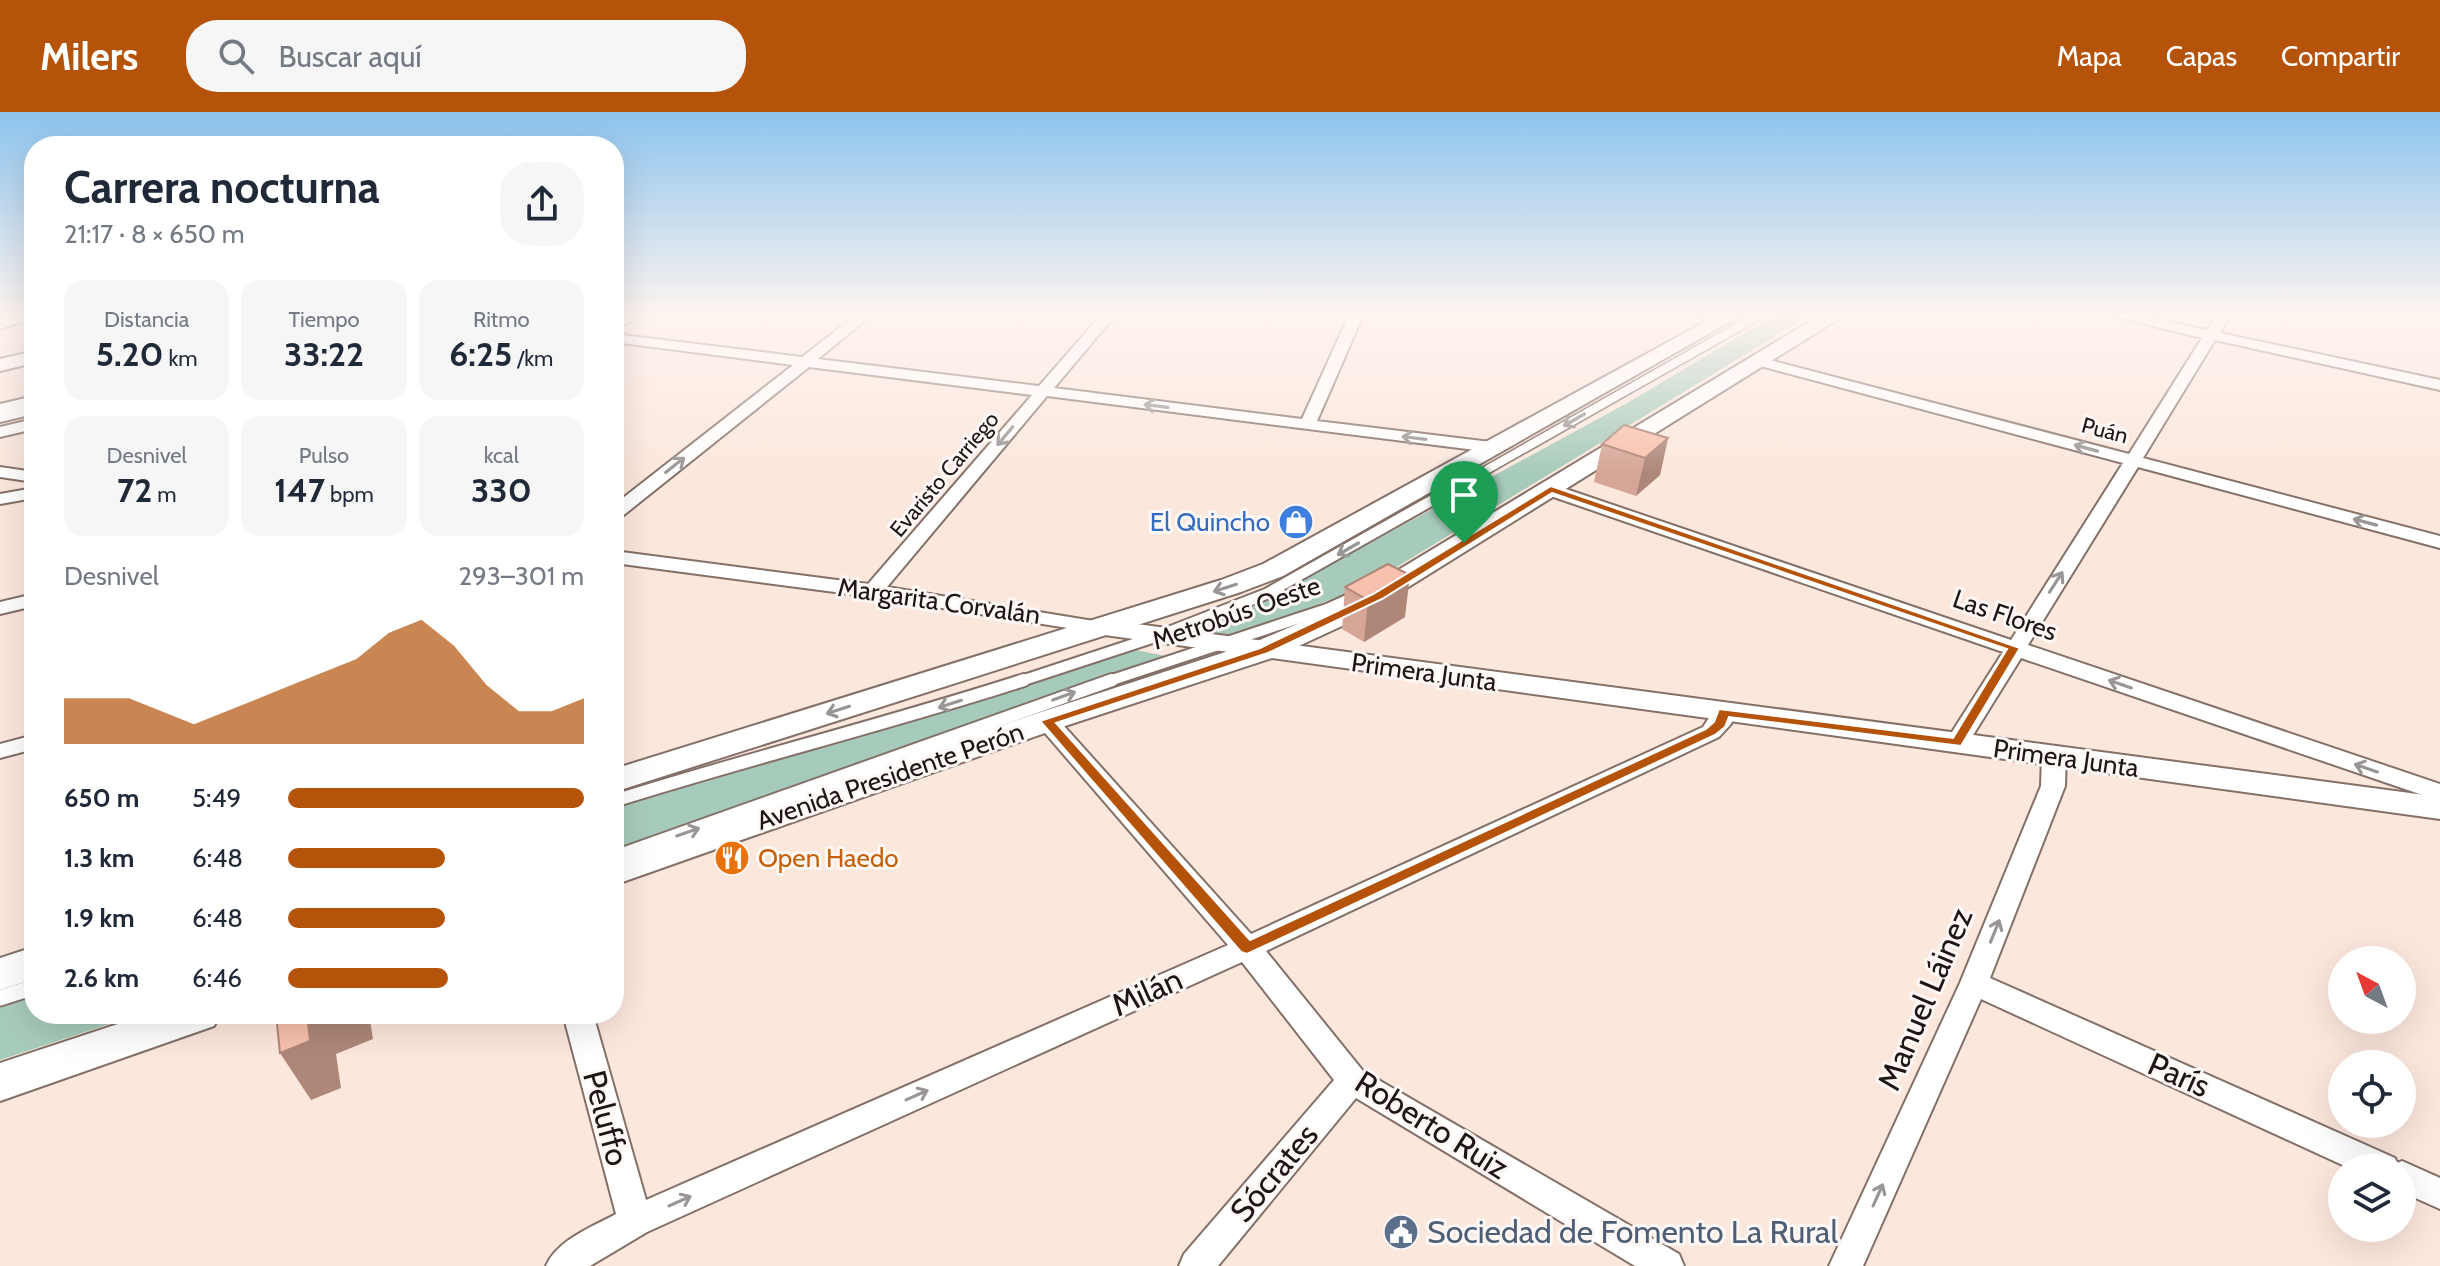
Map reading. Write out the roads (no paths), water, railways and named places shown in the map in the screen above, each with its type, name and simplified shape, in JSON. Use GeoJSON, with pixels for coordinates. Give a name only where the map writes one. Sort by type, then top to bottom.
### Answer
{"type":"FeatureCollection","features":[{"type":"Feature","properties":{"kind":"main road"},"geometry":{"type":"LineString","coordinates":[[624,778],[1231,586],[1273,570],[1637,367]]}},
{"type":"Feature","properties":{"kind":"main road","name":"Avenida Presidente Perón"},"geometry":{"type":"LineString","coordinates":[[624,869],[1047,721],[1264,650],[1377,596],[1749,367]]}},
{"type":"Feature","properties":{"kind":"main road"},"geometry":{"type":"LineString","coordinates":[[0,974],[24,966]]}},
{"type":"Feature","properties":{"kind":"main road"},"geometry":{"type":"LineString","coordinates":[[0,1082],[170,1024]]}},
{"type":"Feature","properties":{"kind":"street"},"geometry":{"type":"LineString","coordinates":[[624,506],[801,367]]}},
{"type":"Feature","properties":{"kind":"street"},"geometry":{"type":"LineString","coordinates":[[852,367],[1491,447]]}},
{"type":"Feature","properties":{"kind":"street","name":"Evaristo Carriego"},"geometry":{"type":"LineString","coordinates":[[873,591],[1064,367]]}},
{"type":"Feature","properties":{"kind":"street"},"geometry":{"type":"LineString","coordinates":[[1307,425],[1333,367]]}},
{"type":"Feature","properties":{"kind":"street","name":"Puán"},"geometry":{"type":"LineString","coordinates":[[1780,367],[2440,542]]}},
{"type":"Feature","properties":{"kind":"street"},"geometry":{"type":"LineString","coordinates":[[1957,743],[2192,367]]}},
{"type":"Feature","properties":{"kind":"street"},"geometry":{"type":"LineString","coordinates":[[2357,367],[2440,385]]}},
{"type":"Feature","properties":{"kind":"street"},"geometry":{"type":"LineString","coordinates":[[0,432],[24,426]]}},
{"type":"Feature","properties":{"kind":"street"},"geometry":{"type":"LineString","coordinates":[[0,472],[24,476]]}},
{"type":"Feature","properties":{"kind":"street","name":"Las Flores"},"geometry":{"type":"LineString","coordinates":[[1551,490],[2440,793]]}},
{"type":"Feature","properties":{"kind":"street"},"geometry":{"type":"LineString","coordinates":[[0,499],[24,495]]}},
{"type":"Feature","properties":{"kind":"street","name":"Margarita Corvalán"},"geometry":{"type":"LineString","coordinates":[[624,558],[873,591],[1264,650]]}},
{"type":"Feature","properties":{"kind":"street"},"geometry":{"type":"LineString","coordinates":[[0,608],[24,602]]}},
{"type":"Feature","properties":{"kind":"street","name":"Primera Junta"},"geometry":{"type":"LineString","coordinates":[[1264,650],[2440,808]]}},
{"type":"Feature","properties":{"kind":"street","name":"Milán"},"geometry":{"type":"LineString","coordinates":[[563,1266],[585,1249],[635,1221],[1247,948],[1711,732],[1720,724],[1724,712]]}},
{"type":"Feature","properties":{"kind":"street","name":"Roberto Ruiz"},"geometry":{"type":"LineString","coordinates":[[1047,721],[1247,948],[1352,1080],[1667,1266]]}},
{"type":"Feature","properties":{"kind":"street"},"geometry":{"type":"LineString","coordinates":[[0,751],[24,745]]}},
{"type":"Feature","properties":{"kind":"street","name":"Manuel Láinez"},"geometry":{"type":"LineString","coordinates":[[1846,1266],[1974,983],[2053,786],[2054,756]]}},
{"type":"Feature","properties":{"kind":"street","name":"París"},"geometry":{"type":"LineString","coordinates":[[1974,983],[2352,1154]]}},
{"type":"Feature","properties":{"kind":"street","name":"Peluffo"},"geometry":{"type":"LineString","coordinates":[[581,1024],[635,1221]]}},
{"type":"Feature","properties":{"kind":"street","name":"Sócrates"},"geometry":{"type":"LineString","coordinates":[[1196,1266],[1352,1080]]}},
{"type":"Feature","properties":{"kind":"street"},"geometry":{"type":"LineString","coordinates":[[2416,1183],[2440,1194]]}},
{"type":"Feature","properties":{"kind":"lane","name":"Metrobús Oeste"},"geometry":{"type":"LineString","coordinates":[[624,798],[722,767],[881,726],[1161,635],[1266,594],[1668,367]]}},
{"type":"Feature","properties":{"kind":"lane","name":"Metrobús Oeste"},"geometry":{"type":"LineString","coordinates":[[624,853],[1081,690],[1327,609],[1365,591],[1737,367]]}},
{"type":"Feature","properties":{"kind":"lane"},"geometry":{"type":"LineString","coordinates":[[0,998],[24,990]]}},
{"type":"Feature","properties":{"kind":"lane"},"geometry":{"type":"LineString","coordinates":[[0,1066],[125,1024]]}},
{"type":"Feature","properties":{"kind":"place","name":"El Quincho"},"geometry":{"type":"Point","coordinates":[1296,522]}},
{"type":"Feature","properties":{"kind":"place","name":"Open Haedo"},"geometry":{"type":"Point","coordinates":[732,858]}},
{"type":"Feature","properties":{"kind":"place","name":"Sociedad de Fomento La Rural"},"geometry":{"type":"Point","coordinates":[1401,1232]}}]}
